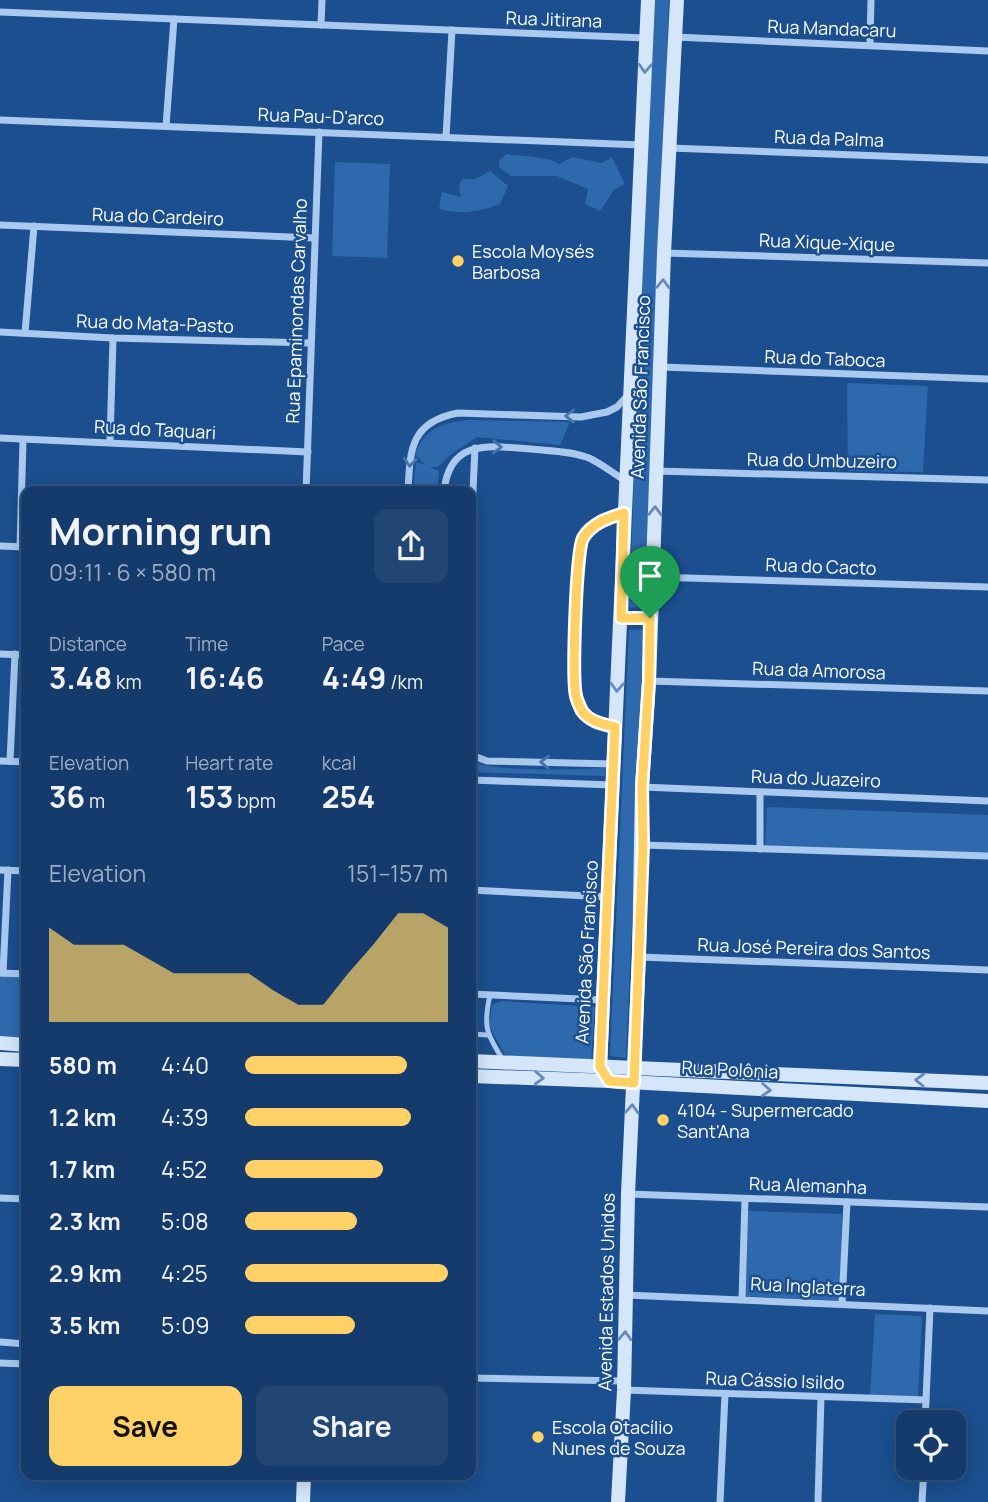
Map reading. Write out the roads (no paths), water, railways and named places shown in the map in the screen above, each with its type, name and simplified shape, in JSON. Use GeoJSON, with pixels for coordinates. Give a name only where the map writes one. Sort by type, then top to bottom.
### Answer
{"type":"FeatureCollection","features":[{"type":"Feature","properties":{"kind":"main road","name":"Avenida São Francisco"},"geometry":{"type":"LineString","coordinates":[[600,1067],[648,0]]}},
{"type":"Feature","properties":{"kind":"main road","name":"Avenida São Francisco"},"geometry":{"type":"LineString","coordinates":[[634,1076],[643,845],[642,787],[649,681],[664,253],[677,0]]}},
{"type":"Feature","properties":{"kind":"main road"},"geometry":{"type":"LineString","coordinates":[[0,1043],[21,1045]]}},
{"type":"Feature","properties":{"kind":"main road"},"geometry":{"type":"LineString","coordinates":[[0,1059],[21,1060]]}},
{"type":"Feature","properties":{"kind":"main road","name":"Rua Polônia"},"geometry":{"type":"LineString","coordinates":[[476,1061],[600,1067],[634,1076],[988,1101]]}},
{"type":"Feature","properties":{"kind":"main road"},"geometry":{"type":"LineString","coordinates":[[600,1067],[609,1081]]}},
{"type":"Feature","properties":{"kind":"main road","name":"Rua Polônia"},"geometry":{"type":"LineString","coordinates":[[476,1076],[609,1081],[634,1076],[988,1083]]}},
{"type":"Feature","properties":{"kind":"main road","name":"Avenida Estados Unidos"},"geometry":{"type":"LineString","coordinates":[[618,1502],[634,1076]]}},
{"type":"Feature","properties":{"kind":"main road"},"geometry":{"type":"LineString","coordinates":[[303,1502],[304,1480]]}},
{"type":"Feature","properties":{"kind":"street"},"geometry":{"type":"LineString","coordinates":[[321,25],[322,0]]}},
{"type":"Feature","properties":{"kind":"street"},"geometry":{"type":"LineString","coordinates":[[870,44],[871,0]]}},
{"type":"Feature","properties":{"kind":"street","name":"Rua Jitirana"},"geometry":{"type":"LineString","coordinates":[[0,12],[646,38]]}},
{"type":"Feature","properties":{"kind":"street"},"geometry":{"type":"LineString","coordinates":[[166,126],[174,19]]}},
{"type":"Feature","properties":{"kind":"street"},"geometry":{"type":"LineString","coordinates":[[446,137],[452,30]]}},
{"type":"Feature","properties":{"kind":"street","name":"Rua Mandacaru"},"geometry":{"type":"LineString","coordinates":[[674,37],[988,51]]}},
{"type":"Feature","properties":{"kind":"street","name":"Rua Pau-D'arco"},"geometry":{"type":"LineString","coordinates":[[0,120],[641,145]]}},
{"type":"Feature","properties":{"kind":"street","name":"Rua Epaminondas Carvalho"},"geometry":{"type":"LineString","coordinates":[[306,486],[318,132]]}},
{"type":"Feature","properties":{"kind":"street","name":"Rua da Palma"},"geometry":{"type":"LineString","coordinates":[[669,148],[988,160]]}},
{"type":"Feature","properties":{"kind":"street","name":"Rua do Cardeiro"},"geometry":{"type":"LineString","coordinates":[[0,225],[314,238]]}},
{"type":"Feature","properties":{"kind":"street"},"geometry":{"type":"LineString","coordinates":[[26,333],[34,226]]}},
{"type":"Feature","properties":{"kind":"street","name":"Rua Xique-Xique"},"geometry":{"type":"LineString","coordinates":[[664,253],[988,263]]}},
{"type":"Feature","properties":{"kind":"street","name":"Rua do Mata-Pasto"},"geometry":{"type":"LineString","coordinates":[[0,332],[310,343]]}},
{"type":"Feature","properties":{"kind":"street"},"geometry":{"type":"LineString","coordinates":[[110,442],[113,338]]}},
{"type":"Feature","properties":{"kind":"street","name":"Rua do Taboca"},"geometry":{"type":"LineString","coordinates":[[661,367],[988,379]]}},
{"type":"Feature","properties":{"kind":"street"},"geometry":{"type":"LineString","coordinates":[[408,486],[413,444],[418,434],[441,416],[458,413],[581,417],[607,412],[617,407],[630,392]]}},
{"type":"Feature","properties":{"kind":"street","name":"Rua do Taquari"},"geometry":{"type":"LineString","coordinates":[[0,438],[308,452]]}},
{"type":"Feature","properties":{"kind":"street"},"geometry":{"type":"LineString","coordinates":[[23,440],[23,486]]}},
{"type":"Feature","properties":{"kind":"street"},"geometry":{"type":"LineString","coordinates":[[444,486],[451,466],[457,458],[475,447],[493,446],[568,453],[599,463],[626,481]]}},
{"type":"Feature","properties":{"kind":"street"},"geometry":{"type":"LineString","coordinates":[[473,486],[475,447]]}},
{"type":"Feature","properties":{"kind":"street","name":"Rua do Umbuzeiro"},"geometry":{"type":"LineString","coordinates":[[656,471],[988,480]]}},
{"type":"Feature","properties":{"kind":"street"},"geometry":{"type":"LineString","coordinates":[[615,727],[590,720],[581,709],[576,695],[574,665],[577,578],[582,540],[597,524],[624,513]]}},
{"type":"Feature","properties":{"kind":"street"},"geometry":{"type":"LineString","coordinates":[[0,547],[21,547]]}},
{"type":"Feature","properties":{"kind":"street","name":"Rua do Cacto"},"geometry":{"type":"LineString","coordinates":[[653,577],[988,587]]}},
{"type":"Feature","properties":{"kind":"street"},"geometry":{"type":"LineString","coordinates":[[621,618],[650,618]]}},
{"type":"Feature","properties":{"kind":"street"},"geometry":{"type":"LineString","coordinates":[[0,653],[21,655]]}},
{"type":"Feature","properties":{"kind":"street"},"geometry":{"type":"LineString","coordinates":[[10,761],[15,654]]}},
{"type":"Feature","properties":{"kind":"street","name":"Rua da Amorosa"},"geometry":{"type":"LineString","coordinates":[[649,681],[988,691]]}},
{"type":"Feature","properties":{"kind":"street"},"geometry":{"type":"LineString","coordinates":[[476,757],[487,761],[613,764]]}},
{"type":"Feature","properties":{"kind":"street"},"geometry":{"type":"LineString","coordinates":[[0,761],[21,762]]}},
{"type":"Feature","properties":{"kind":"street"},"geometry":{"type":"LineString","coordinates":[[476,780],[613,785]]}},
{"type":"Feature","properties":{"kind":"street","name":"Rua do Juazeiro"},"geometry":{"type":"LineString","coordinates":[[642,787],[988,802]]}},
{"type":"Feature","properties":{"kind":"street"},"geometry":{"type":"LineString","coordinates":[[760,792],[760,849]]}},
{"type":"Feature","properties":{"kind":"street"},"geometry":{"type":"LineString","coordinates":[[643,845],[988,856]]}},
{"type":"Feature","properties":{"kind":"street"},"geometry":{"type":"LineString","coordinates":[[4,870],[2,973],[21,974]]}},
{"type":"Feature","properties":{"kind":"street"},"geometry":{"type":"LineString","coordinates":[[476,890],[608,897]]}},
{"type":"Feature","properties":{"kind":"street","name":"Rua José Pereira dos Santos"},"geometry":{"type":"LineString","coordinates":[[639,957],[988,970]]}},
{"type":"Feature","properties":{"kind":"street"},"geometry":{"type":"LineString","coordinates":[[476,994],[602,1000]]}},
{"type":"Feature","properties":{"kind":"street","name":"Rua Alemanha"},"geometry":{"type":"LineString","coordinates":[[628,1194],[988,1207]]}},
{"type":"Feature","properties":{"kind":"street"},"geometry":{"type":"LineString","coordinates":[[0,1198],[21,1199]]}},
{"type":"Feature","properties":{"kind":"street"},"geometry":{"type":"LineString","coordinates":[[742,1299],[745,1199]]}},
{"type":"Feature","properties":{"kind":"street"},"geometry":{"type":"LineString","coordinates":[[842,1304],[847,1202]]}},
{"type":"Feature","properties":{"kind":"street","name":"Rua Inglaterra"},"geometry":{"type":"LineString","coordinates":[[626,1295],[988,1311]]}},
{"type":"Feature","properties":{"kind":"street"},"geometry":{"type":"LineString","coordinates":[[926,1410],[930,1308]]}},
{"type":"Feature","properties":{"kind":"street"},"geometry":{"type":"LineString","coordinates":[[0,1342],[21,1344]]}},
{"type":"Feature","properties":{"kind":"street"},"geometry":{"type":"LineString","coordinates":[[0,1363],[21,1364]]}},
{"type":"Feature","properties":{"kind":"street","name":"Rua Cássio Isildo"},"geometry":{"type":"LineString","coordinates":[[476,1378],[725,1394],[926,1400]]}},
{"type":"Feature","properties":{"kind":"street"},"geometry":{"type":"LineString","coordinates":[[720,1502],[725,1394]]}},
{"type":"Feature","properties":{"kind":"street"},"geometry":{"type":"LineString","coordinates":[[818,1502],[821,1397]]}},
{"type":"Feature","properties":{"kind":"street"},"geometry":{"type":"LineString","coordinates":[[922,1502],[923,1480]]}},
{"type":"Feature","properties":{"kind":"lane"},"geometry":{"type":"LineString","coordinates":[[490,995],[485,1015],[488,1035],[505,1063]]}},
{"type":"Feature","properties":{"kind":"lane"},"geometry":{"type":"LineString","coordinates":[[476,1034],[488,1035]]}},
{"type":"Feature","properties":{"kind":"place","name":"Escola Moysés Barbosa"},"geometry":{"type":"Point","coordinates":[458,261]}},
{"type":"Feature","properties":{"kind":"place","name":"4104 - Supermercado Sant'Ana"},"geometry":{"type":"Point","coordinates":[663,1120]}},
{"type":"Feature","properties":{"kind":"place","name":"Escola Otacílio Nunes de Souza"},"geometry":{"type":"Point","coordinates":[538,1437]}}]}
